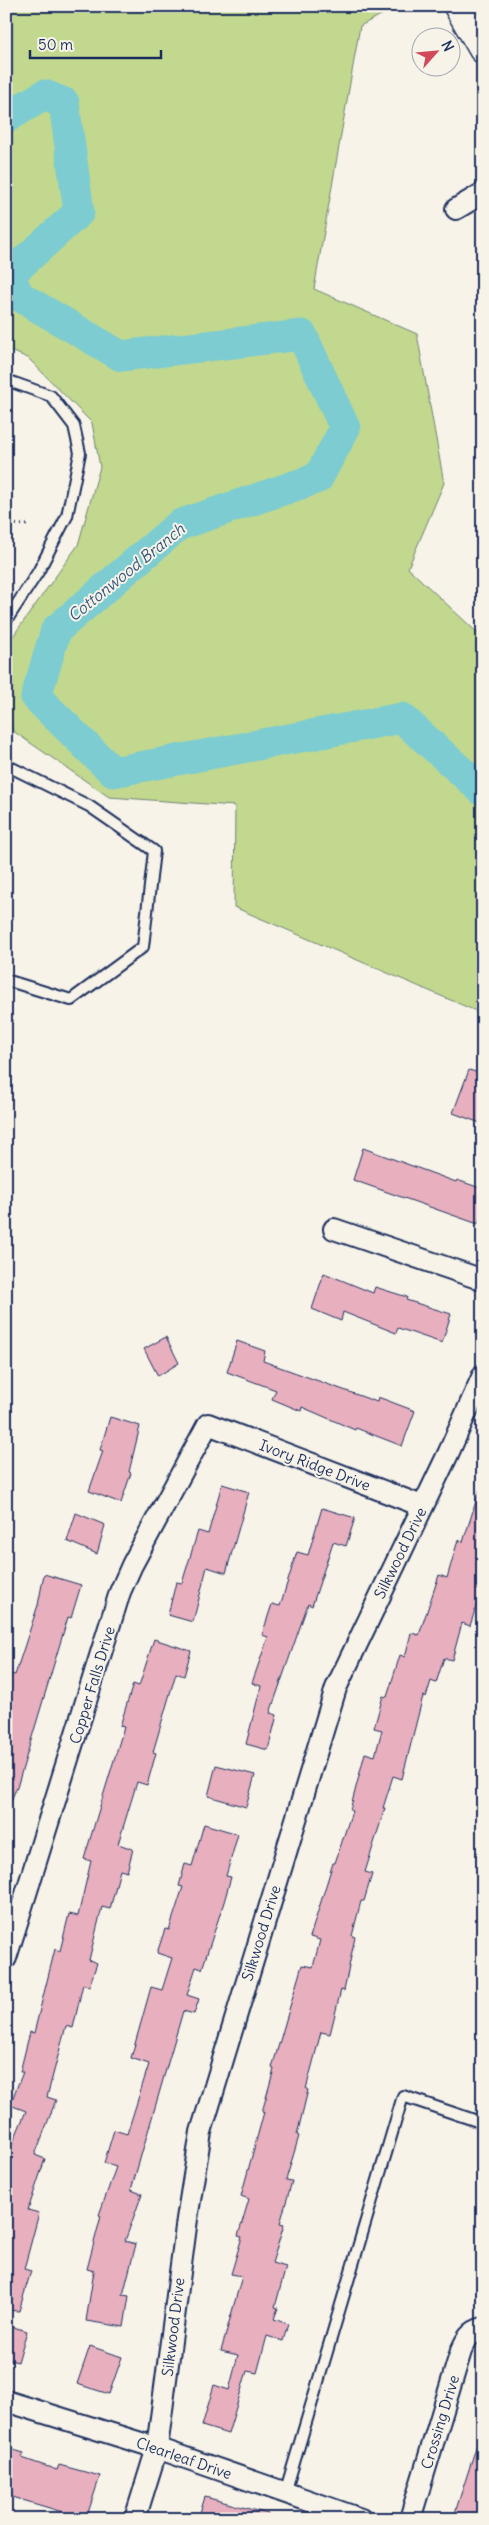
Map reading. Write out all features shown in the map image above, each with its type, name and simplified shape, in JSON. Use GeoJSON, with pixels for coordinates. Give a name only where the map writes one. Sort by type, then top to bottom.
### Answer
{"type":"FeatureCollection","features":[{"type":"Feature","properties":{"kind":"street"},"geometry":{"type":"LineString","coordinates":[[458,6],[483,49]]}},
{"type":"Feature","properties":{"kind":"street"},"geometry":{"type":"LineString","coordinates":[[456,209],[483,193]]}},
{"type":"Feature","properties":{"kind":"street"},"geometry":{"type":"LineString","coordinates":[[334,1229],[483,1280]]}},
{"type":"Feature","properties":{"kind":"street","name":"Silkwood Drive"},"geometry":{"type":"LineString","coordinates":[[135,2519],[156,2448],[187,2219],[201,2132],[336,1688],[483,1375]]}},
{"type":"Feature","properties":{"kind":"street","name":"Ivory Ridge Drive"},"geometry":{"type":"LineString","coordinates":[[208,1424],[422,1506]]}},
{"type":"Feature","properties":{"kind":"street","name":"Copper Falls Drive"},"geometry":{"type":"LineString","coordinates":[[6,1958],[120,1592],[132,1565],[208,1424]]}},
{"type":"Feature","properties":{"kind":"street","name":"Crossing Drive"},"geometry":{"type":"LineString","coordinates":[[410,2519],[461,2351],[467,2338],[479,2328]]}},
{"type":"Feature","properties":{"kind":"street","name":"Clearleaf Drive"},"geometry":{"type":"LineString","coordinates":[[6,2401],[156,2448],[361,2519]]}},
{"type":"Feature","properties":{"kind":"lane"},"geometry":{"type":"LineString","coordinates":[[6,380],[50,396],[74,426],[80,453],[67,516],[38,572],[6,622]]}},
{"type":"Feature","properties":{"kind":"lane"},"geometry":{"type":"LineString","coordinates":[[6,765],[89,806],[154,851],[143,947],[71,1000],[6,980]]}},
{"type":"Feature","properties":{"kind":"lane"},"geometry":{"type":"LineString","coordinates":[[285,2494],[404,2096],[483,2123]]}},
{"type":"Feature","properties":{"kind":"path"},"geometry":{"type":"LineString","coordinates":[[6,524],[29,525]]}},
{"type":"Feature","properties":{"kind":"green space"},"geometry":{"type":"Polygon","coordinates":[[[6,6],[398,6],[360,26],[314,289],[417,334],[444,483],[408,568],[483,638],[483,1014],[234,907],[235,806],[109,797],[13,731],[6,708],[6,646],[78,545],[100,467],[92,423],[28,358],[6,349],[6,6]]]}},
{"type":"Feature","properties":{"kind":"building"},"geometry":{"type":"Polygon","coordinates":[[[469,1070],[483,1074],[483,1124],[453,1113],[469,1070]]]}},
{"type":"Feature","properties":{"kind":"building"},"geometry":{"type":"Polygon","coordinates":[[[363,1148],[456,1182],[457,1180],[483,1189],[483,1208],[478,1224],[353,1180],[363,1148]]]}},
{"type":"Feature","properties":{"kind":"building"},"geometry":{"type":"Polygon","coordinates":[[[324,1273],[373,1293],[375,1287],[407,1297],[406,1300],[451,1314],[442,1343],[398,1328],[396,1333],[343,1312],[341,1321],[312,1309],[324,1273]]]}},
{"type":"Feature","properties":{"kind":"building"},"geometry":{"type":"Polygon","coordinates":[[[166,1337],[179,1363],[158,1376],[144,1349],[166,1337]]]}},
{"type":"Feature","properties":{"kind":"building"},"geometry":{"type":"Polygon","coordinates":[[[237,1341],[265,1351],[263,1361],[377,1402],[378,1397],[415,1411],[402,1446],[356,1428],[355,1430],[302,1407],[301,1411],[272,1399],[276,1390],[227,1372],[237,1341]]]}},
{"type":"Feature","properties":{"kind":"building"},"geometry":{"type":"Polygon","coordinates":[[[110,1417],[140,1426],[129,1472],[131,1473],[121,1503],[89,1491],[103,1451],[100,1450],[110,1417]]]}},
{"type":"Feature","properties":{"kind":"building"},"geometry":{"type":"Polygon","coordinates":[[[222,1484],[249,1492],[226,1573],[207,1567],[193,1622],[168,1615],[176,1582],[182,1583],[198,1531],[208,1534],[222,1484]]]}},
{"type":"Feature","properties":{"kind":"building"},"geometry":{"type":"Polygon","coordinates":[[[480,1489],[483,1490],[483,1606],[477,1604],[470,1626],[462,1623],[452,1660],[444,1658],[436,1683],[431,1681],[426,1697],[423,1696],[402,1779],[393,1776],[383,1808],[385,1808],[365,1872],[372,1874],[364,1901],[361,1901],[352,1936],[355,1937],[344,1991],[341,1990],[330,2034],[321,2032],[306,2089],[308,2090],[297,2135],[299,2136],[286,2180],[292,2181],[280,2224],[284,2225],[272,2263],[286,2267],[275,2307],[278,2308],[274,2319],[288,2324],[283,2341],[267,2336],[257,2373],[247,2371],[228,2434],[202,2426],[214,2385],[229,2390],[238,2355],[221,2351],[242,2276],[231,2274],[242,2237],[238,2236],[249,2199],[241,2196],[264,2112],[262,2112],[274,2069],[272,2068],[302,1965],[313,1967],[320,1940],[310,1937],[333,1863],[335,1863],[352,1811],[350,1810],[365,1753],[375,1756],[382,1730],[374,1728],[383,1696],[387,1697],[400,1655],[405,1657],[411,1633],[419,1635],[439,1575],[447,1578],[458,1540],[463,1542],[480,1489]]]}},
{"type":"Feature","properties":{"kind":"building"},"geometry":{"type":"Polygon","coordinates":[[[322,1508],[355,1518],[346,1546],[333,1542],[312,1606],[308,1604],[270,1713],[277,1715],[268,1750],[246,1744],[261,1686],[252,1683],[268,1637],[262,1635],[272,1604],[280,1606],[297,1552],[308,1555],[322,1508]]]}},
{"type":"Feature","properties":{"kind":"building"},"geometry":{"type":"Polygon","coordinates":[[[76,1513],[105,1525],[97,1554],[67,1541],[76,1513]]]}},
{"type":"Feature","properties":{"kind":"building"},"geometry":{"type":"Polygon","coordinates":[[[44,1574],[81,1585],[71,1618],[68,1617],[18,1784],[8,1808],[6,1808],[6,1688],[11,1674],[15,1675],[38,1605],[44,1574]]]}},
{"type":"Feature","properties":{"kind":"building"},"geometry":{"type":"Polygon","coordinates":[[[154,1639],[191,1651],[184,1676],[176,1673],[153,1752],[156,1753],[147,1785],[137,1782],[118,1844],[133,1849],[127,1872],[120,1870],[110,1909],[102,1907],[89,1960],[97,1963],[89,1987],[83,1984],[73,2028],[66,2026],[47,2097],[56,2100],[35,2155],[45,2159],[28,2210],[39,2213],[24,2269],[31,2271],[19,2311],[6,2310],[6,2159],[26,2111],[10,2105],[23,2072],[20,2072],[30,2032],[34,2033],[55,1949],[60,1951],[69,1914],[78,1916],[91,1861],[84,1859],[124,1727],[120,1726],[133,1684],[139,1686],[154,1639]]]}},
{"type":"Feature","properties":{"kind":"building"},"geometry":{"type":"Polygon","coordinates":[[[216,1765],[255,1775],[246,1807],[208,1796],[216,1765]]]}},
{"type":"Feature","properties":{"kind":"building"},"geometry":{"type":"Polygon","coordinates":[[[204,1824],[238,1834],[226,1876],[231,1877],[202,1969],[196,1967],[187,1995],[199,1999],[194,2014],[183,2011],[131,2190],[142,2194],[125,2241],[136,2244],[123,2295],[129,2296],[124,2327],[86,2321],[94,2271],[87,2269],[101,2216],[99,2215],[116,2167],[104,2163],[114,2130],[127,2134],[149,2064],[131,2058],[151,1987],[162,1990],[172,1958],[157,1953],[165,1929],[169,1930],[183,1887],[179,1886],[185,1864],[192,1866],[204,1824]]]}},
{"type":"Feature","properties":{"kind":"building"},"geometry":{"type":"Polygon","coordinates":[[[6,2325],[27,2331],[18,2362],[6,2359],[6,2325]]]}},
{"type":"Feature","properties":{"kind":"building"},"geometry":{"type":"Polygon","coordinates":[[[90,2346],[122,2357],[109,2394],[77,2384],[90,2346]]]}},
{"type":"Feature","properties":{"kind":"building"},"geometry":{"type":"Polygon","coordinates":[[[480,2435],[483,2436],[483,2519],[453,2519],[480,2435]]]}},
{"type":"Feature","properties":{"kind":"building"},"geometry":{"type":"Polygon","coordinates":[[[6,2448],[24,2453],[22,2458],[57,2470],[59,2465],[100,2476],[86,2519],[6,2495],[6,2448]]]}},
{"type":"Feature","properties":{"kind":"building"},"geometry":{"type":"Polygon","coordinates":[[[205,2497],[268,2514],[267,2519],[198,2519],[205,2497]]]}},
{"type":"Feature","properties":{"kind":"waterway","name":"Cottonwood Branch"},"geometry":{"type":"LineString","coordinates":[[6,118],[44,95],[64,103],[79,212],[9,275],[19,296],[121,356],[302,335],[345,428],[318,478],[179,525],[56,630],[36,697],[113,772],[402,718],[483,791]]}}]}
